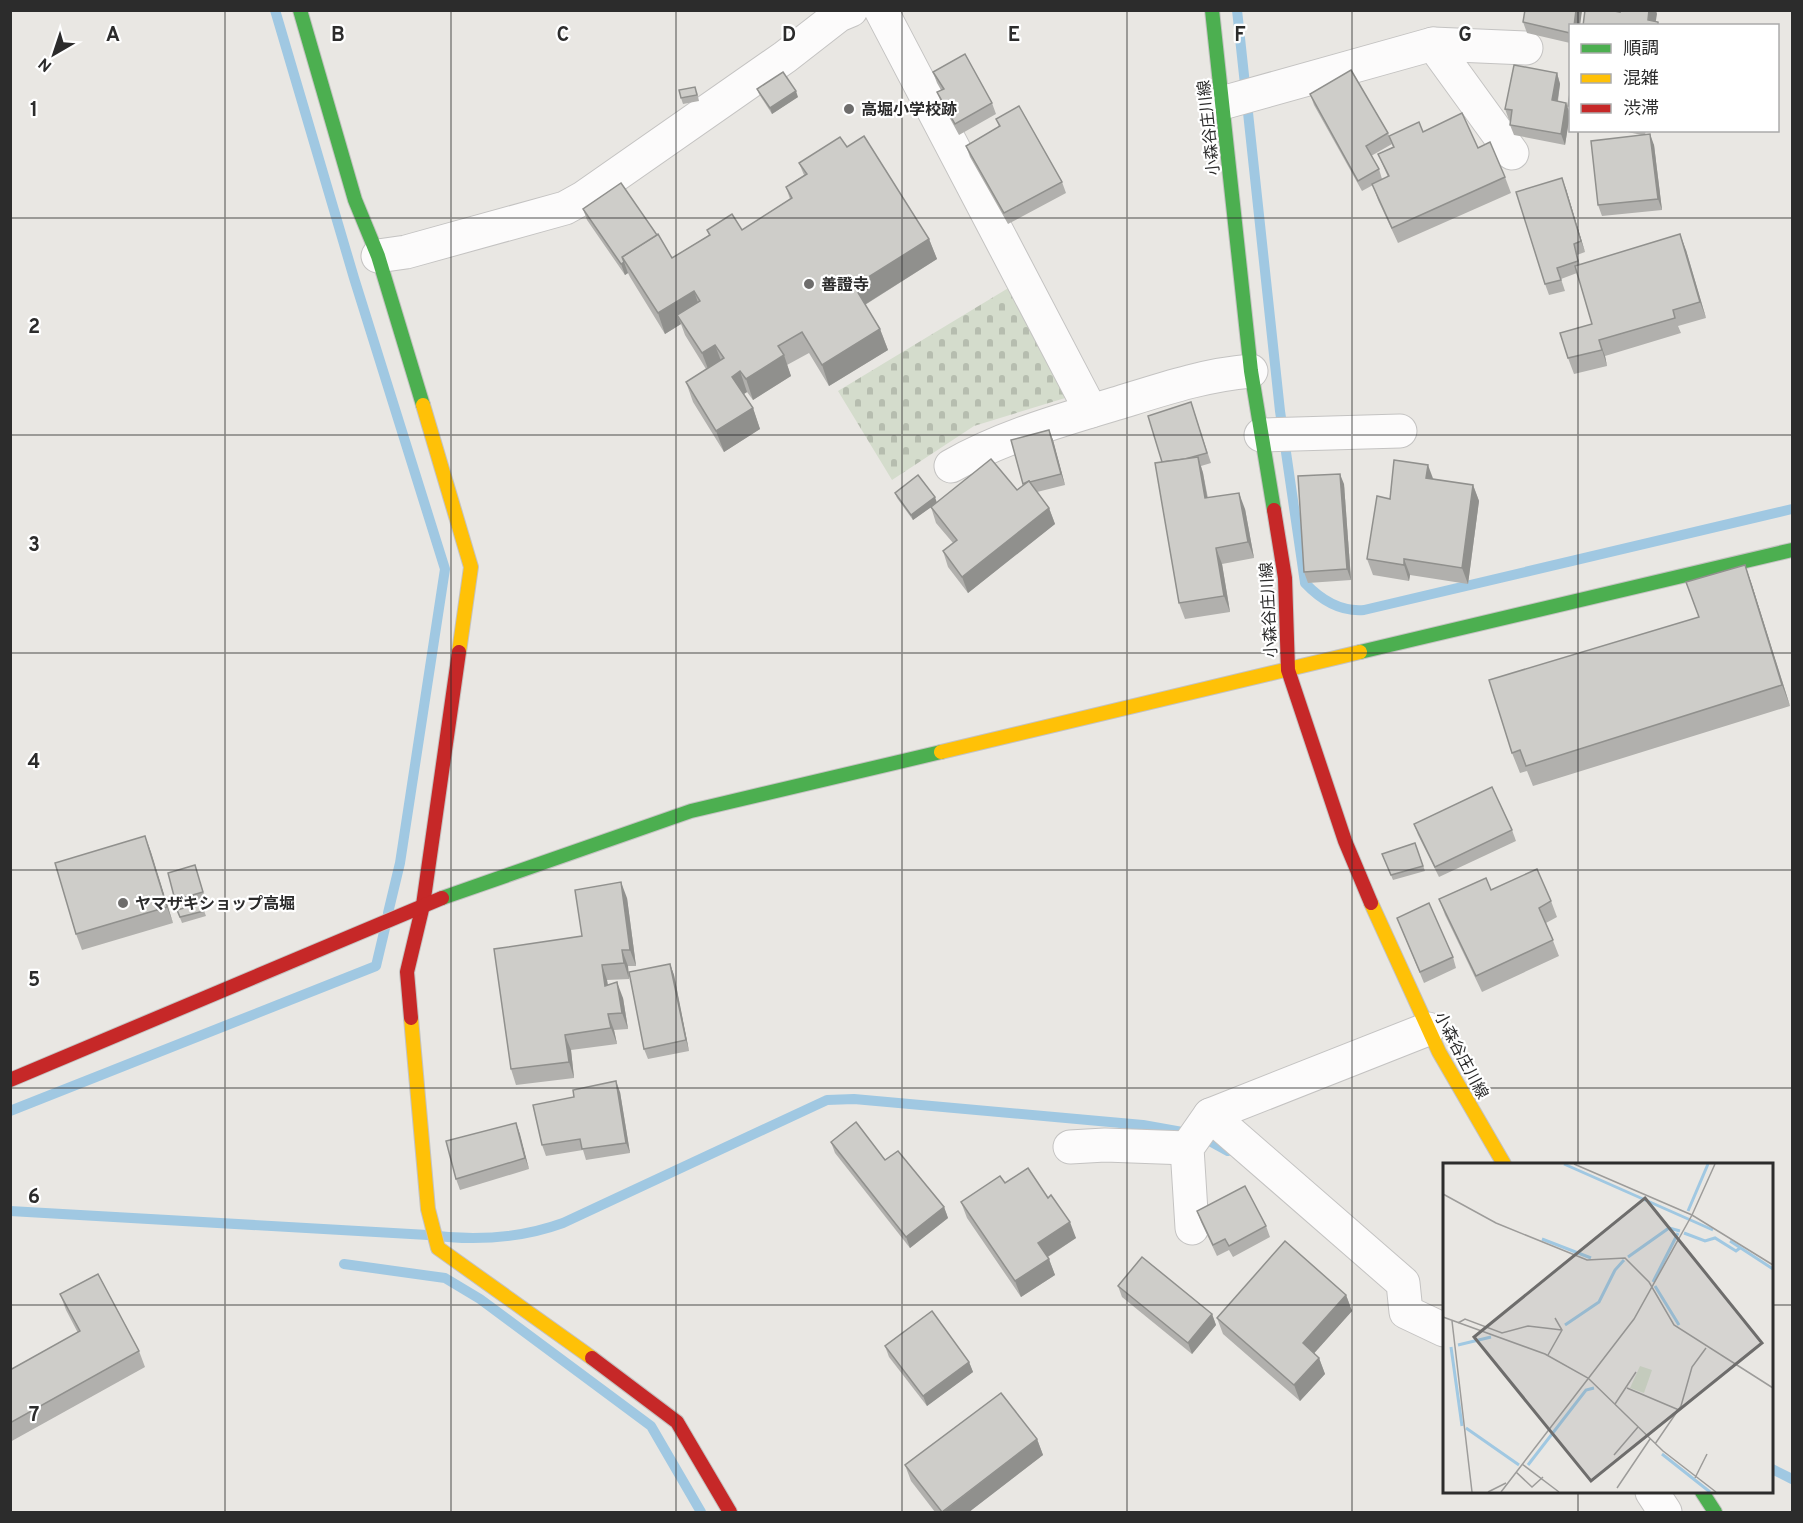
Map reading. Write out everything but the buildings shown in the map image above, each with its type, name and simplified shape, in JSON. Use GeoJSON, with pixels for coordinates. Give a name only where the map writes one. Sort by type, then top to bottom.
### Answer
{"type":"FeatureCollection","features":[{"type":"Feature","properties":{"kind":"street"},"geometry":{"type":"LineString","coordinates":[[300,10],[355,200],[378,256],[471,567],[423,905],[407,972],[428,1209],[438,1248],[621,1377],[677,1422],[730,1512]]}},
{"type":"Feature","properties":{"kind":"street"},"geometry":{"type":"LineString","coordinates":[[378,256],[406,252],[574,203],[785,57],[839,15],[851,10]]}},
{"type":"Feature","properties":{"kind":"street"},"geometry":{"type":"LineString","coordinates":[[881,10],[1091,411]]}},
{"type":"Feature","properties":{"kind":"street","name":"小森谷庄川線"},"geometry":{"type":"LineString","coordinates":[[1212,10],[1251,371],[1285,578],[1288,670],[1345,841],[1428,1029],[1503,1163]]}},
{"type":"Feature","properties":{"kind":"street"},"geometry":{"type":"LineString","coordinates":[[1222,104],[1433,44],[1526,48]]}},
{"type":"Feature","properties":{"kind":"street"},"geometry":{"type":"LineString","coordinates":[[1433,44],[1512,153]]}},
{"type":"Feature","properties":{"kind":"street"},"geometry":{"type":"LineString","coordinates":[[951,466],[980,449],[1091,411],[1212,374],[1251,371]]}},
{"type":"Feature","properties":{"kind":"street"},"geometry":{"type":"LineString","coordinates":[[1261,435],[1400,431]]}},
{"type":"Feature","properties":{"kind":"street"},"geometry":{"type":"LineString","coordinates":[[10,1080],[423,905],[692,811],[1792,550]]}},
{"type":"Feature","properties":{"kind":"street"},"geometry":{"type":"LineString","coordinates":[[1192,1228],[1186,1148],[1210,1115],[1428,1029]]}},
{"type":"Feature","properties":{"kind":"street"},"geometry":{"type":"LineString","coordinates":[[1210,1115],[1405,1297],[1443,1329]]}},
{"type":"Feature","properties":{"kind":"street"},"geometry":{"type":"LineString","coordinates":[[1070,1147],[1106,1145],[1186,1148]]}},
{"type":"Feature","properties":{"kind":"street"},"geometry":{"type":"LineString","coordinates":[[1653,1493],[1665,1512]]}},
{"type":"Feature","properties":{"kind":"street"},"geometry":{"type":"LineString","coordinates":[[1703,1493],[1715,1512]]}},
{"type":"Feature","properties":{"kind":"green space"},"geometry":{"type":"Polygon","coordinates":[[[1010,287],[1075,395],[974,426],[892,480],[838,391],[1010,287]]]}},
{"type":"Feature","properties":{"kind":"waterway"},"geometry":{"type":"LineString","coordinates":[[275,10],[354,278],[445,569],[400,863],[388,913]]}},
{"type":"Feature","properties":{"kind":"waterway"},"geometry":{"type":"LineString","coordinates":[[1237,10],[1280,411],[1305,583],[1311,589],[1324,600],[1339,607],[1364,610],[1792,509]]}},
{"type":"Feature","properties":{"kind":"waterway"},"geometry":{"type":"LineString","coordinates":[[10,1111],[376,966],[385,928]]}},
{"type":"Feature","properties":{"kind":"waterway"},"geometry":{"type":"LineString","coordinates":[[10,1211],[462,1238],[513,1235],[563,1223],[827,1100],[854,1099],[1143,1125],[1199,1135],[1228,1151]]}},
{"type":"Feature","properties":{"kind":"waterway"},"geometry":{"type":"LineString","coordinates":[[344,1264],[445,1278],[480,1299],[651,1426],[701,1512]]}},
{"type":"Feature","properties":{"kind":"waterway"},"geometry":{"type":"LineString","coordinates":[[1773,1470],[1792,1479]]}},
{"type":"Feature","properties":{"kind":"traffic: fast"},"geometry":{"type":"LineString","coordinates":[[300,10],[355,200],[378,256],[423,405]]}},
{"type":"Feature","properties":{"kind":"traffic: fast"},"geometry":{"type":"LineString","coordinates":[[1212,10],[1251,371],[1274,510]]}},
{"type":"Feature","properties":{"kind":"traffic: fast"},"geometry":{"type":"LineString","coordinates":[[1360,652],[1792,550]]}},
{"type":"Feature","properties":{"kind":"traffic: fast"},"geometry":{"type":"LineString","coordinates":[[442,898],[691,811],[941,752]]}},
{"type":"Feature","properties":{"kind":"traffic: fast"},"geometry":{"type":"LineString","coordinates":[[1703,1493],[1715,1512]]}},
{"type":"Feature","properties":{"kind":"traffic: slow"},"geometry":{"type":"LineString","coordinates":[[423,405],[471,567],[459,652]]}},
{"type":"Feature","properties":{"kind":"traffic: slow"},"geometry":{"type":"LineString","coordinates":[[941,752],[1360,652]]}},
{"type":"Feature","properties":{"kind":"traffic: slow"},"geometry":{"type":"LineString","coordinates":[[1371,903],[1439,1052],[1503,1163]]}},
{"type":"Feature","properties":{"kind":"traffic: slow"},"geometry":{"type":"LineString","coordinates":[[411,1018],[428,1209],[438,1248],[592,1358]]}},
{"type":"Feature","properties":{"kind":"traffic: jam"},"geometry":{"type":"LineString","coordinates":[[1274,510],[1285,578],[1288,670],[1345,841],[1371,903]]}},
{"type":"Feature","properties":{"kind":"traffic: jam"},"geometry":{"type":"LineString","coordinates":[[411,1018],[407,972],[423,905],[459,652]]}},
{"type":"Feature","properties":{"kind":"traffic: jam"},"geometry":{"type":"LineString","coordinates":[[10,1080],[442,898]]}},
{"type":"Feature","properties":{"kind":"traffic: jam"},"geometry":{"type":"LineString","coordinates":[[592,1358],[677,1422],[730,1512]]}},
{"type":"Feature","properties":{"kind":"place","name":"高堀小学校跡"},"geometry":{"type":"Point","coordinates":[849,109]}},
{"type":"Feature","properties":{"kind":"place","name":"善證寺"},"geometry":{"type":"Point","coordinates":[809,284]}},
{"type":"Feature","properties":{"kind":"place","name":"ヤマザキショップ高堀"},"geometry":{"type":"Point","coordinates":[123,903]}}]}
